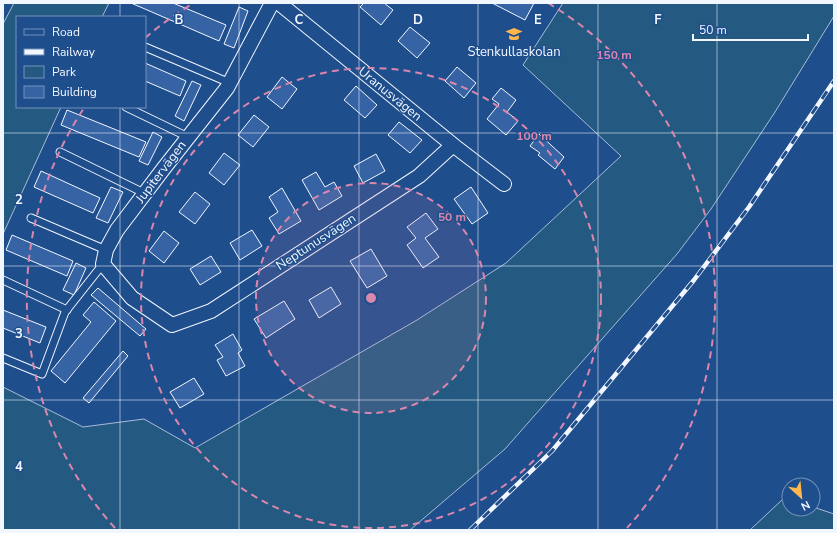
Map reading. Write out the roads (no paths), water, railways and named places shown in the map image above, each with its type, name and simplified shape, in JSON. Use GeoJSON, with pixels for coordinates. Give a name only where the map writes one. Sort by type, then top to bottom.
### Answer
{"type":"FeatureCollection","features":[{"type":"Feature","properties":{"kind":"street","name":"Jupitervägen"},"geometry":{"type":"LineString","coordinates":[[103,264],[106,250],[117,230],[230,83],[272,3]]}},
{"type":"Feature","properties":{"kind":"street","name":"Uranusvägen"},"geometry":{"type":"LineString","coordinates":[[279,3],[452,145],[504,184]]}},
{"type":"Feature","properties":{"kind":"street","name":"Neptunusvägen"},"geometry":{"type":"LineString","coordinates":[[103,264],[132,298],[172,325],[211,311],[419,176],[452,145]]}},
{"type":"Feature","properties":{"kind":"lane"},"geometry":{"type":"LineString","coordinates":[[146,47],[230,83]]}},
{"type":"Feature","properties":{"kind":"lane"},"geometry":{"type":"LineString","coordinates":[[128,108],[188,137]]}},
{"type":"Feature","properties":{"kind":"lane"},"geometry":{"type":"LineString","coordinates":[[60,152],[144,193]]}},
{"type":"Feature","properties":{"kind":"lane"},"geometry":{"type":"LineString","coordinates":[[31,218],[106,250]]}},
{"type":"Feature","properties":{"kind":"lane"},"geometry":{"type":"LineString","coordinates":[[3,358],[42,374],[67,310],[103,264]]}},
{"type":"Feature","properties":{"kind":"lane"},"geometry":{"type":"LineString","coordinates":[[3,280],[67,310]]}},
{"type":"Feature","properties":{"kind":"railway"},"geometry":{"type":"LineString","coordinates":[[470,530],[552,451],[694,280],[749,207],[834,81]]}},
{"type":"Feature","properties":{"kind":"place","name":"Stenkullaskolan"},"geometry":{"type":"Point","coordinates":[514,34]}}]}
